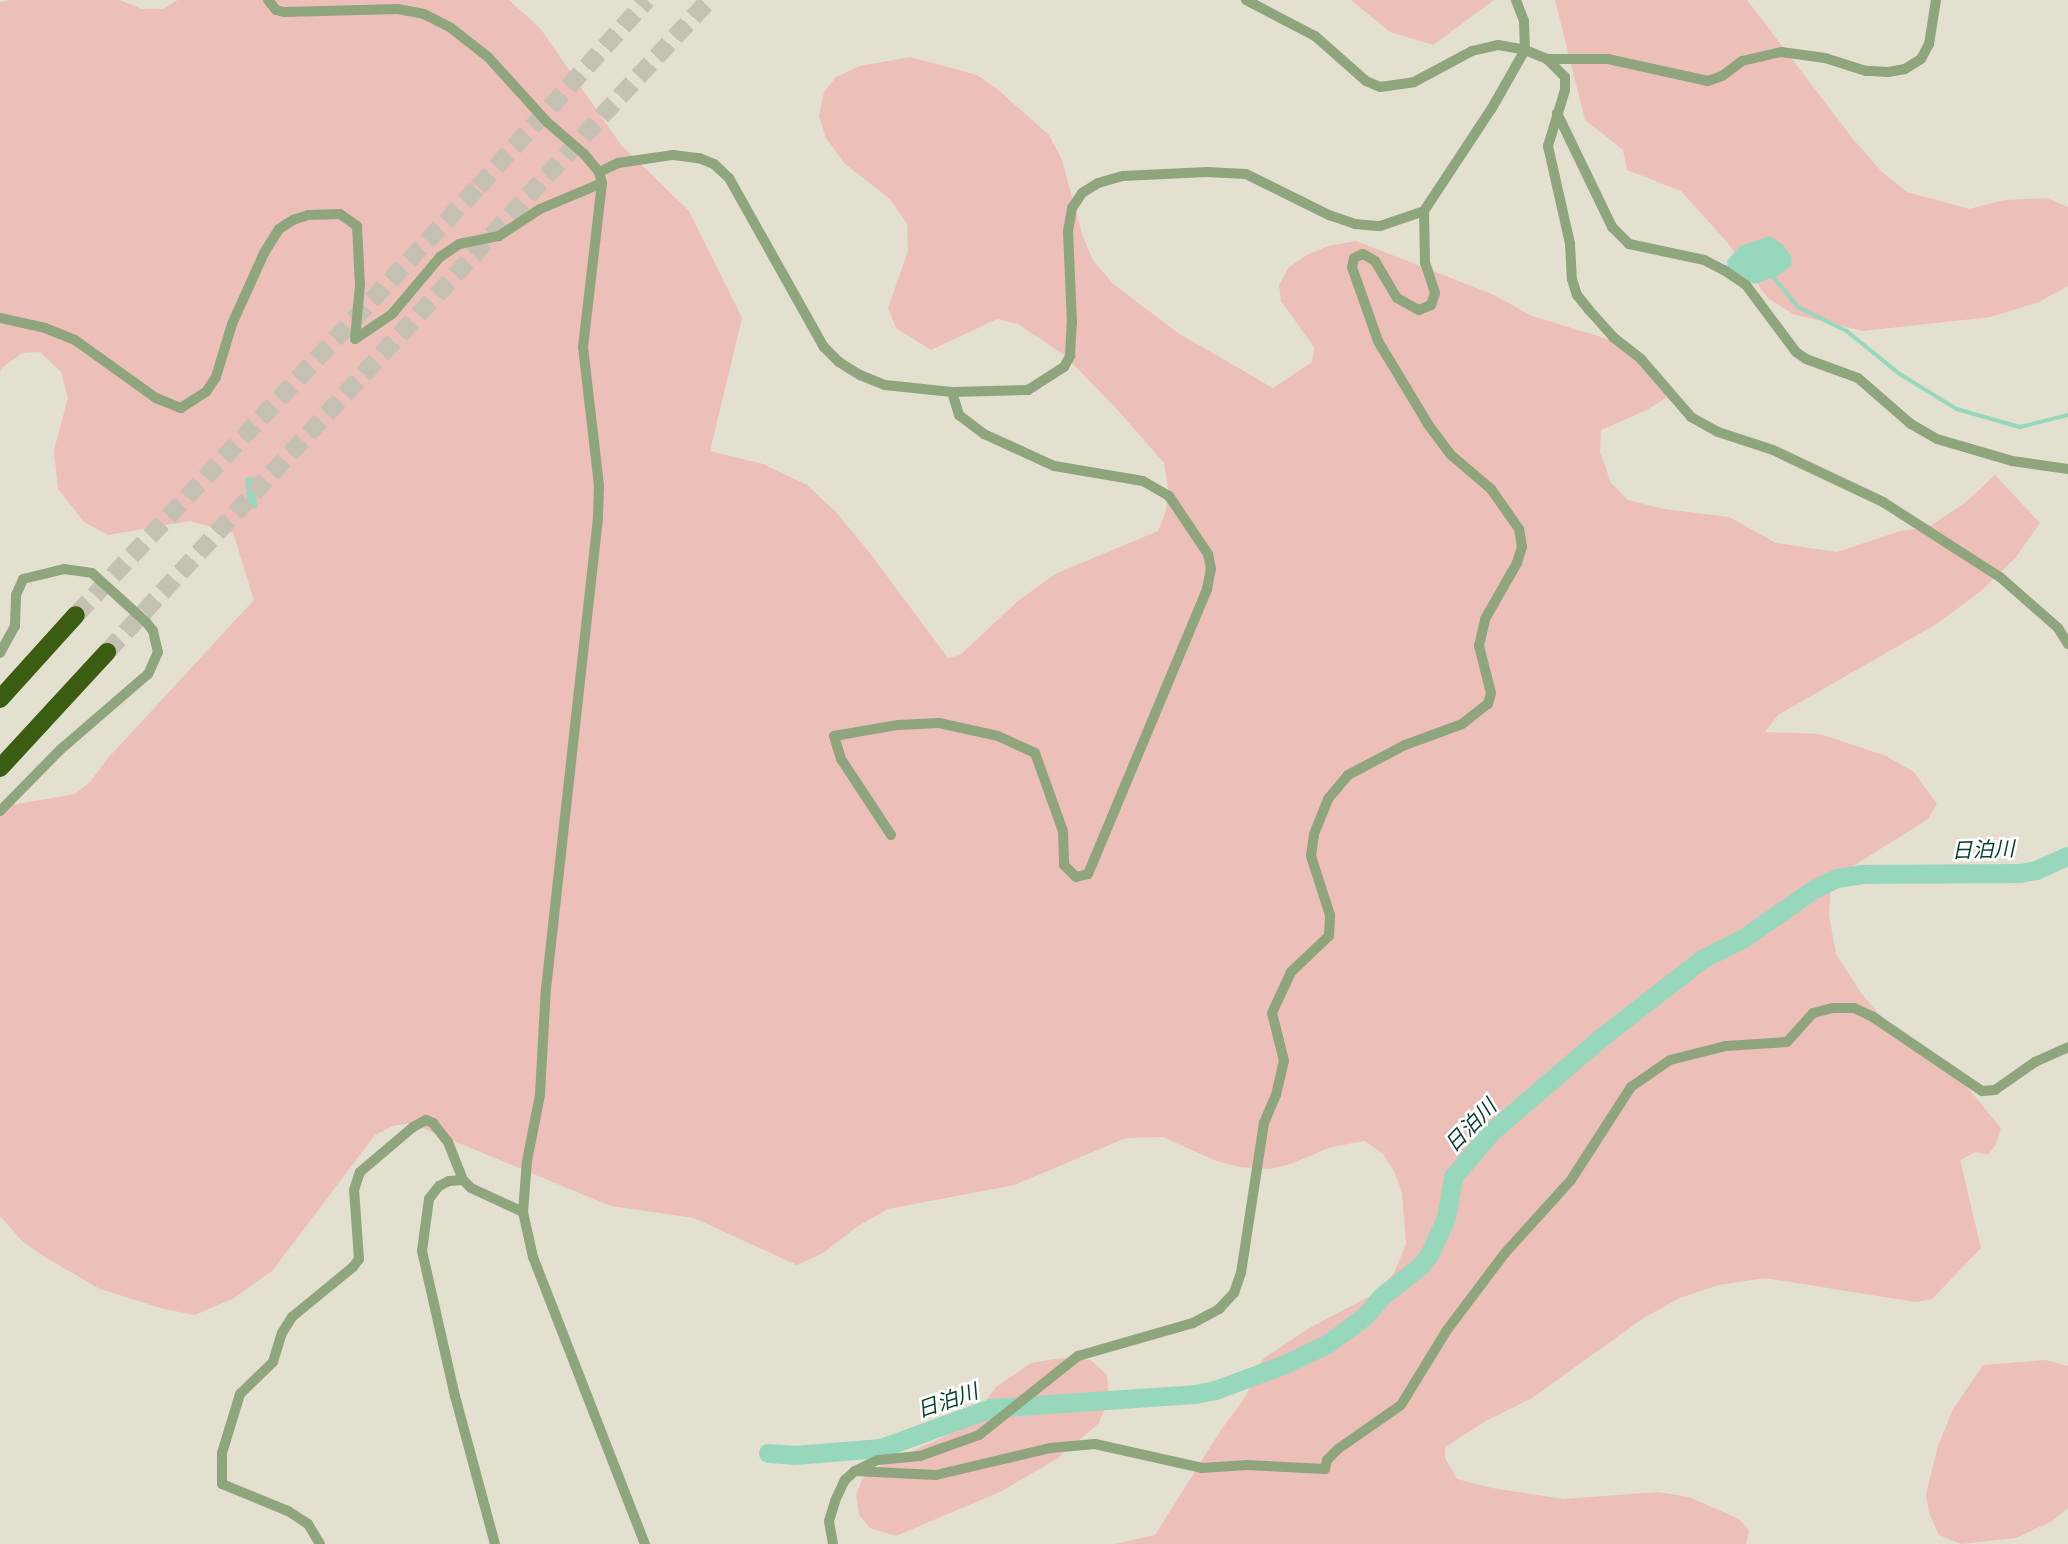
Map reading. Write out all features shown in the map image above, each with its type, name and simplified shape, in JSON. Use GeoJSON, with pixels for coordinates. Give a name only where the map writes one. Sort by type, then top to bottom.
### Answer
{"type":"FeatureCollection","features":[{"type":"Feature","properties":{"kind":"highway"},"geometry":{"type":"LineString","coordinates":[[0,699],[76,615]]}},
{"type":"Feature","properties":{"kind":"highway"},"geometry":{"type":"LineString","coordinates":[[0,768],[107,652]]}},
{"type":"Feature","properties":{"kind":"street"},"geometry":{"type":"LineString","coordinates":[[268,0],[276,10],[285,12],[398,9],[424,14],[451,28],[488,57],[547,122],[599,172],[602,183],[598,238],[584,320],[583,346],[599,486],[598,518],[546,987],[540,1095],[527,1161],[523,1212],[533,1257],[645,1544]]}},
{"type":"Feature","properties":{"kind":"street"},"geometry":{"type":"LineString","coordinates":[[1246,0],[1315,36],[1366,81],[1380,88],[1414,82],[1472,51],[1498,45],[1525,50],[1546,60],[1565,77],[1565,90],[1548,146],[1570,244],[1572,279],[1577,295],[1613,337],[1640,359],[1691,417],[1718,432],[1773,450],[1883,502],[2000,577],[2058,628],[2068,644]]}},
{"type":"Feature","properties":{"kind":"street"},"geometry":{"type":"LineString","coordinates":[[833,1544],[829,1521],[835,1501],[845,1480],[855,1471],[878,1460],[920,1456],[979,1435],[1078,1356],[1193,1323],[1219,1308],[1234,1293],[1241,1273],[1264,1123],[1276,1095],[1284,1061],[1272,1013],[1291,972],[1329,936],[1329,915],[1311,856],[1314,834],[1328,799],[1348,775],[1405,745],[1462,724],[1488,704],[1491,693],[1479,646],[1485,619],[1517,563],[1522,547],[1519,529],[1491,489],[1451,454],[1427,424],[1378,341],[1352,267],[1354,258],[1363,254],[1375,261],[1397,298],[1419,310],[1431,305],[1435,293],[1425,262],[1424,211],[1492,108],[1525,50],[1524,21],[1516,0]]}},
{"type":"Feature","properties":{"kind":"street"},"geometry":{"type":"LineString","coordinates":[[1546,60],[1608,59],[1708,81],[1723,76],[1742,61],[1781,52],[1825,58],[1866,71],[1888,72],[1905,69],[1921,59],[1929,44],[1936,0]]}},
{"type":"Feature","properties":{"kind":"street"},"geometry":{"type":"LineString","coordinates":[[1557,113],[1612,227],[1629,244],[1704,260],[1724,270],[1746,285],[1796,352],[1807,359],[1858,378],[1911,424],[1937,439],[2012,461],[2068,469]]}},
{"type":"Feature","properties":{"kind":"street"},"geometry":{"type":"LineString","coordinates":[[599,172],[618,163],[673,155],[699,158],[714,164],[729,178],[824,347],[839,362],[885,386],[952,392],[1028,390],[1064,367],[1072,345],[1068,231],[1072,208],[1082,193],[1098,183],[1123,176],[1207,172],[1246,174],[1329,215],[1355,224],[1380,226],[1424,211]]}},
{"type":"Feature","properties":{"kind":"street"},"geometry":{"type":"LineString","coordinates":[[0,318],[45,328],[75,340],[156,398],[181,408],[206,392],[216,377],[232,324],[264,253],[279,229],[293,220],[308,215],[340,214],[357,226],[360,285],[355,339],[392,314],[440,257],[459,244],[499,236],[540,209],[602,183]]}},
{"type":"Feature","properties":{"kind":"street"},"geometry":{"type":"LineString","coordinates":[[891,835],[841,759],[834,736],[898,725],[939,723],[998,736],[1035,753],[1063,831],[1064,865],[1076,877],[1088,874],[1207,589],[1211,569],[1208,554],[1169,496],[1143,481],[1054,466],[984,434],[958,415],[952,392]]}},
{"type":"Feature","properties":{"kind":"street"},"geometry":{"type":"LineString","coordinates":[[0,653],[15,626],[16,595],[23,579],[64,569],[92,573],[146,622],[153,631],[158,652],[148,674],[60,750],[0,811]]}},
{"type":"Feature","properties":{"kind":"street"},"geometry":{"type":"LineString","coordinates":[[855,1471],[936,1475],[1050,1448],[1096,1444],[1202,1468],[1247,1465],[1325,1469],[1327,1460],[1338,1448],[1401,1405],[1447,1330],[1505,1252],[1571,1180],[1631,1087],[1670,1060],[1726,1046],[1787,1042],[1813,1013],[1833,1008],[1854,1008],[1872,1017],[1982,1091],[1995,1090],[2035,1062],[2060,1048],[2068,1047]]}},
{"type":"Feature","properties":{"kind":"street"},"geometry":{"type":"LineString","coordinates":[[320,1544],[309,1524],[288,1511],[222,1484],[222,1453],[240,1394],[273,1362],[282,1333],[292,1317],[353,1268],[359,1259],[354,1190],[360,1172],[413,1127],[426,1120],[433,1123],[448,1142],[463,1180],[471,1188],[523,1212]]}},
{"type":"Feature","properties":{"kind":"street"},"geometry":{"type":"LineString","coordinates":[[463,1180],[449,1181],[439,1186],[429,1199],[422,1251],[455,1396],[495,1544]]}},
{"type":"Feature","properties":{"kind":"shaded area"},"geometry":{"type":"Polygon","coordinates":[[[120,0],[142,9],[163,9],[178,0],[509,0],[540,28],[621,145],[689,211],[742,318],[710,451],[763,464],[807,485],[836,512],[869,552],[948,658],[960,655],[1018,601],[1055,574],[1158,531],[1166,511],[1168,487],[1164,463],[1115,407],[1063,354],[1018,324],[997,319],[931,350],[896,328],[888,308],[908,251],[907,224],[890,199],[845,164],[826,138],[819,116],[824,92],[836,77],[860,66],[910,57],[977,75],[996,88],[1049,135],[1062,160],[1082,234],[1093,260],[1112,283],[1178,333],[1273,388],[1312,362],[1314,347],[1281,301],[1279,285],[1289,267],[1328,246],[1356,241],[1492,294],[1532,316],[1627,345],[1667,383],[1666,398],[1647,410],[1601,430],[1600,452],[1611,483],[1628,500],[1664,509],[1729,517],[1776,543],[1837,552],[1900,531],[1929,527],[1966,502],[1995,475],[2040,523],[2016,557],[1981,591],[1938,623],[1778,715],[1765,732],[1820,734],[1886,756],[1914,772],[1937,804],[1928,819],[1831,880],[1829,915],[1836,954],[1861,993],[1878,1013],[1968,1088],[2001,1128],[1996,1144],[1988,1155],[1976,1152],[1960,1160],[1981,1248],[1932,1299],[1915,1302],[1765,1278],[1719,1285],[1680,1298],[1645,1317],[1532,1398],[1486,1421],[1445,1447],[1445,1458],[1457,1479],[1492,1488],[1564,1499],[1658,1492],[1689,1497],[1739,1519],[1749,1530],[1746,1544],[1115,1544],[1155,1535],[1221,1430],[1246,1396],[1263,1359],[1311,1327],[1378,1292],[1394,1273],[1406,1244],[1402,1192],[1394,1171],[1383,1154],[1365,1141],[1331,1147],[1291,1164],[1270,1169],[1239,1167],[1214,1160],[1163,1137],[1126,1138],[1014,1185],[888,1209],[858,1226],[823,1253],[797,1265],[694,1218],[611,1206],[410,1123],[393,1126],[375,1135],[272,1271],[234,1298],[195,1315],[164,1309],[100,1289],[48,1259],[23,1242],[0,1216],[0,807],[75,794],[90,782],[108,758],[254,600],[233,533],[190,521],[108,535],[84,522],[58,489],[54,450],[68,398],[61,372],[40,352],[22,353],[0,372],[0,2],[120,0]]]}},
{"type":"Feature","properties":{"kind":"shaded area"},"geometry":{"type":"Polygon","coordinates":[[[1351,0],[1494,0],[1433,45],[1390,32],[1351,0]]]}},
{"type":"Feature","properties":{"kind":"shaded area"},"geometry":{"type":"Polygon","coordinates":[[[1555,0],[1747,0],[1853,139],[1882,172],[1907,192],[1969,209],[2005,200],[2046,198],[2068,207],[2068,286],[2039,302],[1991,317],[1863,331],[1793,314],[1768,298],[1727,242],[1681,191],[1627,170],[1623,150],[1585,120],[1555,0]]]}},
{"type":"Feature","properties":{"kind":"shaded area"},"geometry":{"type":"Polygon","coordinates":[[[1770,236],[1783,245],[1792,258],[1791,266],[1779,275],[1754,284],[1728,267],[1727,261],[1740,246],[1770,236]]]}},
{"type":"Feature","properties":{"kind":"shaded area"},"geometry":{"type":"Polygon","coordinates":[[[254,477],[257,508],[248,509],[245,478],[254,477]]]}},
{"type":"Feature","properties":{"kind":"shaded area"},"geometry":{"type":"Polygon","coordinates":[[[1061,1358],[1091,1360],[1107,1375],[1109,1397],[1099,1423],[1058,1458],[1002,1491],[896,1536],[870,1528],[859,1515],[856,1494],[863,1478],[881,1465],[948,1435],[976,1414],[996,1387],[1031,1363],[1061,1358]]]}},
{"type":"Feature","properties":{"kind":"shaded area"},"geometry":{"type":"Polygon","coordinates":[[[2046,1360],[2068,1366],[2068,1508],[2052,1521],[2016,1538],[1961,1544],[1939,1535],[1929,1513],[1926,1494],[1938,1446],[1953,1409],[1983,1365],[2046,1360]]]}},
{"type":"Feature","properties":{"kind":"waterway"},"geometry":{"type":"LineString","coordinates":[[1773,276],[1798,307],[1847,331],[1900,374],[1957,409],[2020,427],[2068,415]]}},
{"type":"Feature","properties":{"kind":"waterway","name":"日泊川"},"geometry":{"type":"LineString","coordinates":[[768,1453],[794,1455],[881,1448],[991,1408],[1195,1394],[1215,1390],[1283,1365],[1327,1344],[1365,1316],[1382,1296],[1420,1266],[1429,1255],[1446,1218],[1453,1177],[1491,1132],[1599,1039],[1702,959],[1742,939],[1814,889],[1837,878],[1861,874],[2020,873],[2036,870],[2068,856]]}},
{"type":"Feature","properties":{"kind":"tunnel"},"geometry":{"type":"LineString","coordinates":[[76,615],[478,187],[647,0]]}},
{"type":"Feature","properties":{"kind":"tunnel"},"geometry":{"type":"LineString","coordinates":[[107,652],[709,0]]}}]}
